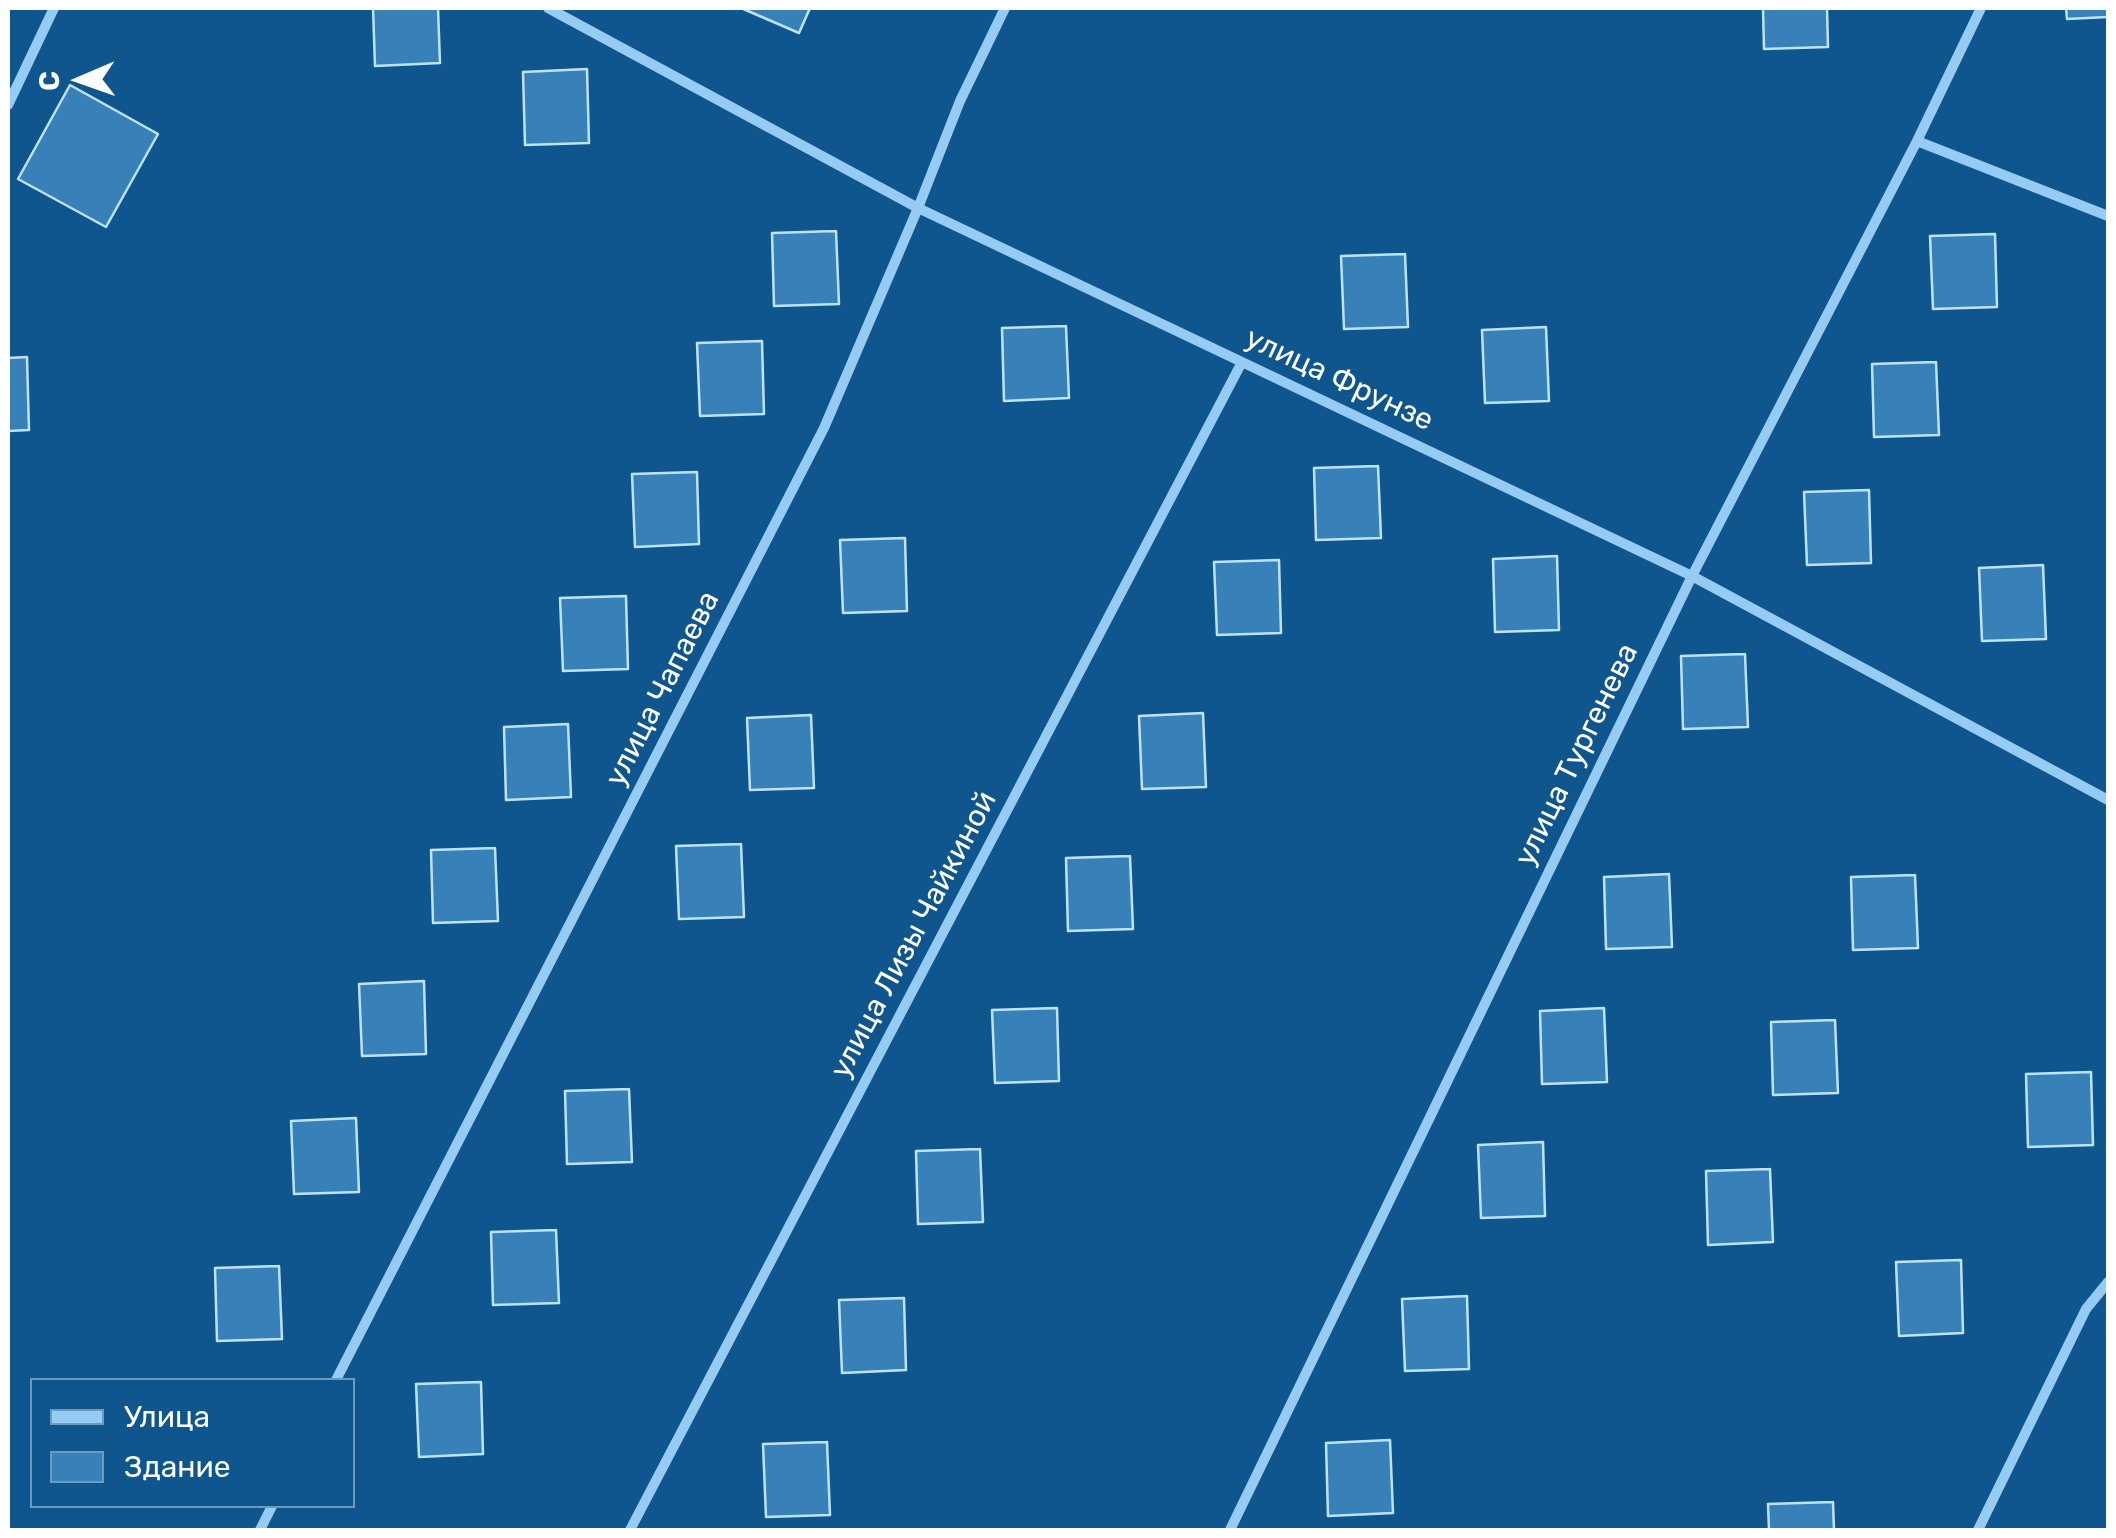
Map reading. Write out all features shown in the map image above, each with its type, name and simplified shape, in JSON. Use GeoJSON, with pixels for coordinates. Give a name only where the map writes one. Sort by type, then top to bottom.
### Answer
{"type":"FeatureCollection","features":[{"type":"Feature","properties":{"kind":"street"},"geometry":{"type":"LineString","coordinates":[[8,105],[54,8]]}},
{"type":"Feature","properties":{"kind":"street","name":"улица Фрунзе"},"geometry":{"type":"LineString","coordinates":[[548,8],[918,208],[1692,576],[2108,800]]}},
{"type":"Feature","properties":{"kind":"street","name":"улица Чапаева"},"geometry":{"type":"LineString","coordinates":[[337,1378],[824,428],[960,101],[1005,8]]}},
{"type":"Feature","properties":{"kind":"street","name":"улица Тургенева"},"geometry":{"type":"LineString","coordinates":[[1230,1530],[1692,576],[1918,140],[1981,8]]}},
{"type":"Feature","properties":{"kind":"street"},"geometry":{"type":"LineString","coordinates":[[1918,140],[2108,216]]}},
{"type":"Feature","properties":{"kind":"street","name":"улица Лизы Чайкиной"},"geometry":{"type":"LineString","coordinates":[[630,1530],[1242,362]]}},
{"type":"Feature","properties":{"kind":"street"},"geometry":{"type":"LineString","coordinates":[[1978,1530],[2086,1309],[2108,1282]]}},
{"type":"Feature","properties":{"kind":"building"},"geometry":{"type":"Polygon","coordinates":[[[373,8],[438,8],[440,63],[375,66],[373,8]]]}},
{"type":"Feature","properties":{"kind":"building"},"geometry":{"type":"Polygon","coordinates":[[[741,8],[810,8],[799,33],[741,8]]]}},
{"type":"Feature","properties":{"kind":"building"},"geometry":{"type":"Polygon","coordinates":[[[1763,8],[1827,8],[1828,47],[1764,49],[1763,8]]]}},
{"type":"Feature","properties":{"kind":"building"},"geometry":{"type":"Polygon","coordinates":[[[2066,8],[2108,8],[2108,17],[2067,19],[2066,8]]]}},
{"type":"Feature","properties":{"kind":"building"},"geometry":{"type":"Polygon","coordinates":[[[587,69],[589,143],[525,145],[523,72],[587,69]]]}},
{"type":"Feature","properties":{"kind":"building"},"geometry":{"type":"Polygon","coordinates":[[[70,85],[158,134],[106,227],[18,179],[70,85]]]}},
{"type":"Feature","properties":{"kind":"building"},"geometry":{"type":"Polygon","coordinates":[[[836,231],[839,304],[774,306],[772,233],[836,231]]]}},
{"type":"Feature","properties":{"kind":"building"},"geometry":{"type":"Polygon","coordinates":[[[1995,234],[1997,307],[1933,309],[1930,236],[1995,234]]]}},
{"type":"Feature","properties":{"kind":"building"},"geometry":{"type":"Polygon","coordinates":[[[1405,254],[1408,327],[1344,329],[1341,256],[1405,254]]]}},
{"type":"Feature","properties":{"kind":"building"},"geometry":{"type":"Polygon","coordinates":[[[1066,326],[1069,398],[1004,401],[1002,328],[1066,326]]]}},
{"type":"Feature","properties":{"kind":"building"},"geometry":{"type":"Polygon","coordinates":[[[1546,327],[1549,401],[1485,403],[1482,330],[1546,327]]]}},
{"type":"Feature","properties":{"kind":"building"},"geometry":{"type":"Polygon","coordinates":[[[762,341],[764,414],[700,416],[697,343],[762,341]]]}},
{"type":"Feature","properties":{"kind":"building"},"geometry":{"type":"Polygon","coordinates":[[[27,357],[29,430],[8,431],[8,358],[27,357]]]}},
{"type":"Feature","properties":{"kind":"building"},"geometry":{"type":"Polygon","coordinates":[[[1936,362],[1939,435],[1874,437],[1872,364],[1936,362]]]}},
{"type":"Feature","properties":{"kind":"building"},"geometry":{"type":"Polygon","coordinates":[[[1378,466],[1381,538],[1316,540],[1314,468],[1378,466]]]}},
{"type":"Feature","properties":{"kind":"building"},"geometry":{"type":"Polygon","coordinates":[[[697,472],[699,544],[635,547],[632,474],[697,472]]]}},
{"type":"Feature","properties":{"kind":"building"},"geometry":{"type":"Polygon","coordinates":[[[1869,490],[1871,563],[1807,565],[1804,492],[1869,490]]]}},
{"type":"Feature","properties":{"kind":"building"},"geometry":{"type":"Polygon","coordinates":[[[905,538],[907,611],[843,613],[840,540],[905,538]]]}},
{"type":"Feature","properties":{"kind":"building"},"geometry":{"type":"Polygon","coordinates":[[[1557,556],[1559,630],[1495,632],[1493,559],[1557,556]]]}},
{"type":"Feature","properties":{"kind":"building"},"geometry":{"type":"Polygon","coordinates":[[[1279,560],[1281,633],[1217,635],[1214,562],[1279,560]]]}},
{"type":"Feature","properties":{"kind":"building"},"geometry":{"type":"Polygon","coordinates":[[[2043,565],[2046,639],[1982,641],[1979,568],[2043,565]]]}},
{"type":"Feature","properties":{"kind":"building"},"geometry":{"type":"Polygon","coordinates":[[[626,596],[628,669],[563,671],[560,598],[626,596]]]}},
{"type":"Feature","properties":{"kind":"building"},"geometry":{"type":"Polygon","coordinates":[[[1745,654],[1748,727],[1683,729],[1681,656],[1745,654]]]}},
{"type":"Feature","properties":{"kind":"building"},"geometry":{"type":"Polygon","coordinates":[[[1203,713],[1206,787],[1142,789],[1139,716],[1203,713]]]}},
{"type":"Feature","properties":{"kind":"building"},"geometry":{"type":"Polygon","coordinates":[[[811,715],[814,788],[750,790],[747,718],[811,715]]]}},
{"type":"Feature","properties":{"kind":"building"},"geometry":{"type":"Polygon","coordinates":[[[568,724],[571,797],[506,800],[504,727],[568,724]]]}},
{"type":"Feature","properties":{"kind":"building"},"geometry":{"type":"Polygon","coordinates":[[[741,844],[744,917],[679,919],[676,846],[741,844]]]}},
{"type":"Feature","properties":{"kind":"building"},"geometry":{"type":"Polygon","coordinates":[[[495,848],[498,921],[433,923],[431,850],[495,848]]]}},
{"type":"Feature","properties":{"kind":"building"},"geometry":{"type":"Polygon","coordinates":[[[1130,856],[1133,929],[1068,931],[1066,858],[1130,856]]]}},
{"type":"Feature","properties":{"kind":"building"},"geometry":{"type":"Polygon","coordinates":[[[1669,874],[1672,947],[1606,949],[1604,877],[1669,874]]]}},
{"type":"Feature","properties":{"kind":"building"},"geometry":{"type":"Polygon","coordinates":[[[1915,875],[1918,948],[1853,950],[1851,877],[1915,875]]]}},
{"type":"Feature","properties":{"kind":"building"},"geometry":{"type":"Polygon","coordinates":[[[424,981],[426,1054],[362,1056],[359,984],[424,981]]]}},
{"type":"Feature","properties":{"kind":"building"},"geometry":{"type":"Polygon","coordinates":[[[1057,1008],[1059,1081],[995,1083],[992,1010],[1057,1008]]]}},
{"type":"Feature","properties":{"kind":"building"},"geometry":{"type":"Polygon","coordinates":[[[1604,1008],[1607,1082],[1542,1084],[1540,1011],[1604,1008]]]}},
{"type":"Feature","properties":{"kind":"building"},"geometry":{"type":"Polygon","coordinates":[[[1835,1020],[1838,1093],[1773,1095],[1771,1022],[1835,1020]]]}},
{"type":"Feature","properties":{"kind":"building"},"geometry":{"type":"Polygon","coordinates":[[[2091,1072],[2093,1145],[2028,1147],[2026,1074],[2091,1072]]]}},
{"type":"Feature","properties":{"kind":"building"},"geometry":{"type":"Polygon","coordinates":[[[629,1089],[632,1162],[567,1164],[565,1091],[629,1089]]]}},
{"type":"Feature","properties":{"kind":"building"},"geometry":{"type":"Polygon","coordinates":[[[356,1118],[359,1192],[294,1194],[291,1121],[356,1118]]]}},
{"type":"Feature","properties":{"kind":"building"},"geometry":{"type":"Polygon","coordinates":[[[1543,1142],[1545,1216],[1481,1218],[1478,1145],[1543,1142]]]}},
{"type":"Feature","properties":{"kind":"building"},"geometry":{"type":"Polygon","coordinates":[[[980,1149],[983,1222],[918,1224],[916,1151],[980,1149]]]}},
{"type":"Feature","properties":{"kind":"building"},"geometry":{"type":"Polygon","coordinates":[[[1770,1169],[1773,1242],[1708,1245],[1706,1171],[1770,1169]]]}},
{"type":"Feature","properties":{"kind":"building"},"geometry":{"type":"Polygon","coordinates":[[[556,1230],[559,1303],[493,1305],[491,1232],[556,1230]]]}},
{"type":"Feature","properties":{"kind":"building"},"geometry":{"type":"Polygon","coordinates":[[[1961,1260],[1963,1333],[1899,1336],[1896,1262],[1961,1260]]]}},
{"type":"Feature","properties":{"kind":"building"},"geometry":{"type":"Polygon","coordinates":[[[279,1266],[282,1339],[217,1341],[215,1268],[279,1266]]]}},
{"type":"Feature","properties":{"kind":"building"},"geometry":{"type":"Polygon","coordinates":[[[1467,1296],[1469,1369],[1405,1371],[1402,1299],[1467,1296]]]}},
{"type":"Feature","properties":{"kind":"building"},"geometry":{"type":"Polygon","coordinates":[[[904,1298],[906,1370],[842,1373],[839,1300],[904,1298]]]}},
{"type":"Feature","properties":{"kind":"building"},"geometry":{"type":"Polygon","coordinates":[[[481,1382],[483,1454],[419,1457],[416,1384],[481,1382]]]}},
{"type":"Feature","properties":{"kind":"building"},"geometry":{"type":"Polygon","coordinates":[[[1390,1440],[1393,1513],[1328,1516],[1326,1443],[1390,1440]]]}},
{"type":"Feature","properties":{"kind":"building"},"geometry":{"type":"Polygon","coordinates":[[[827,1442],[830,1515],[766,1517],[763,1444],[827,1442]]]}},
{"type":"Feature","properties":{"kind":"building"},"geometry":{"type":"Polygon","coordinates":[[[1833,1502],[1834,1530],[1769,1530],[1768,1504],[1833,1502]]]}}]}
